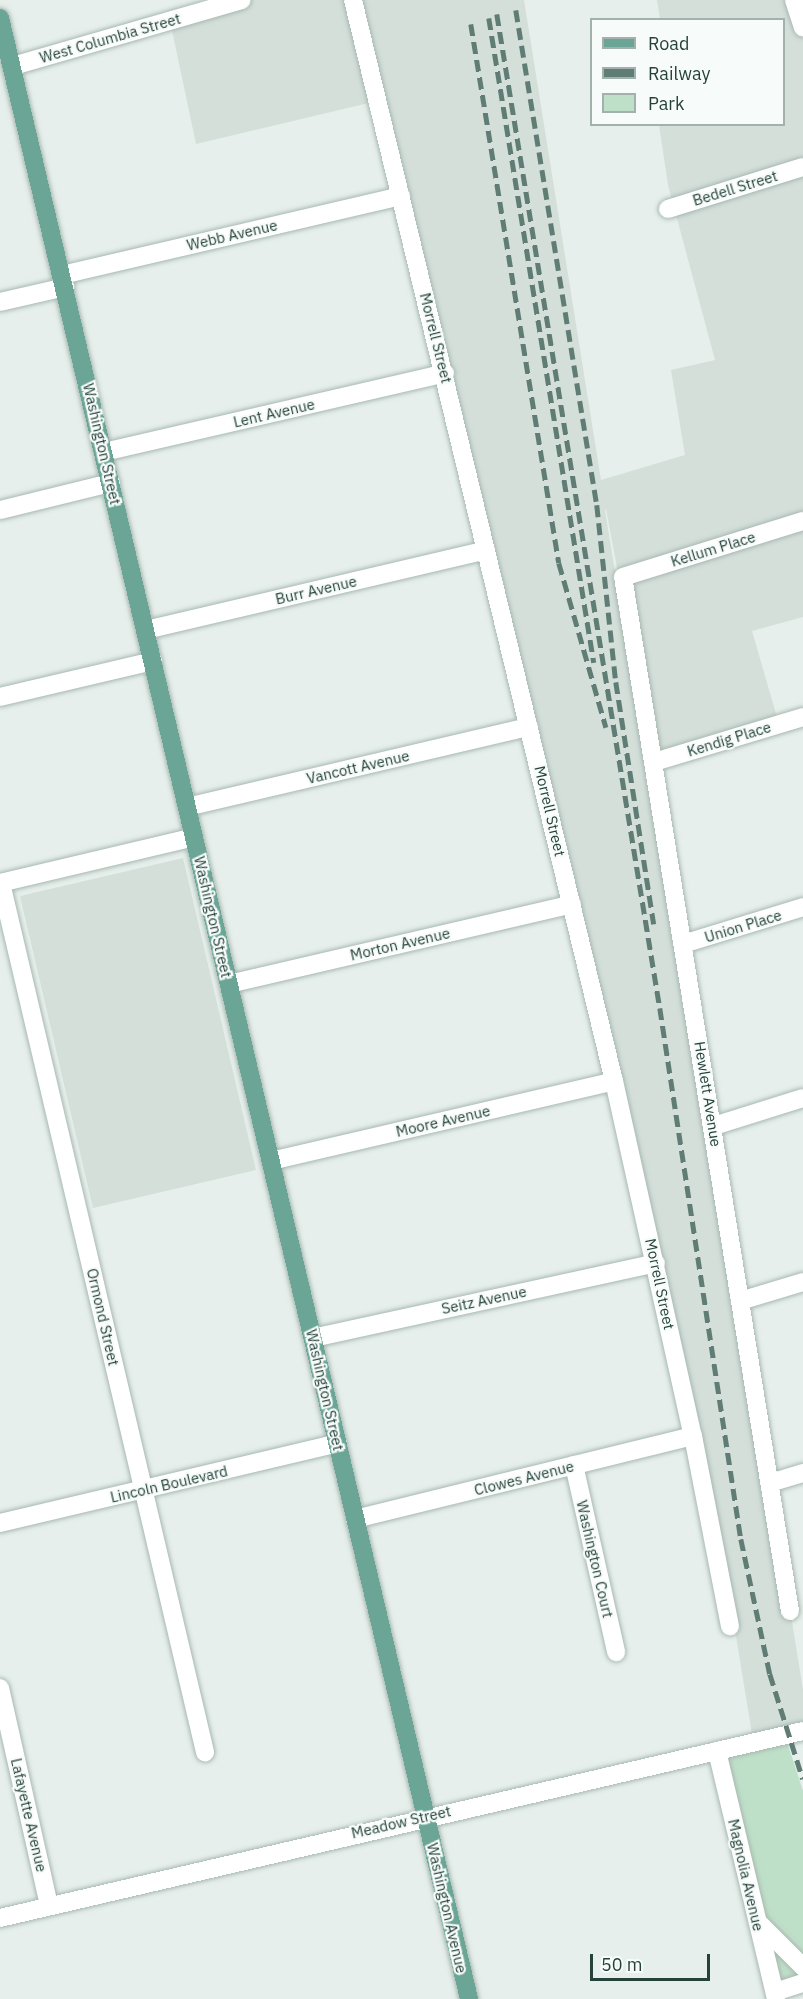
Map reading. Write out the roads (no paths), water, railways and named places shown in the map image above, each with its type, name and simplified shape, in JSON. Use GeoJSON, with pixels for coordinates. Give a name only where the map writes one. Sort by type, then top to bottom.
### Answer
{"type":"FeatureCollection","features":[{"type":"Feature","properties":{"kind":"main road","name":"Washington Street"},"geometry":{"type":"LineString","coordinates":[[0,18],[426,1816]]}},
{"type":"Feature","properties":{"kind":"main road","name":"Washington Avenue"},"geometry":{"type":"LineString","coordinates":[[426,1816],[469,1999]]}},
{"type":"Feature","properties":{"kind":"street","name":"West Columbia Street"},"geometry":{"type":"LineString","coordinates":[[13,66],[242,0]]}},
{"type":"Feature","properties":{"kind":"street","name":"Morrell Street"},"geometry":{"type":"LineString","coordinates":[[353,0],[445,373],[614,1081],[693,1436],[730,1626]]}},
{"type":"Feature","properties":{"kind":"street"},"geometry":{"type":"LineString","coordinates":[[794,0],[803,28]]}},
{"type":"Feature","properties":{"kind":"street","name":"Bedell Street"},"geometry":{"type":"LineString","coordinates":[[668,209],[803,167]]}},
{"type":"Feature","properties":{"kind":"street","name":"Webb Avenue"},"geometry":{"type":"LineString","coordinates":[[0,302],[63,281],[401,196]]}},
{"type":"Feature","properties":{"kind":"street","name":"Lent Avenue"},"geometry":{"type":"LineString","coordinates":[[104,452],[445,373]]}},
{"type":"Feature","properties":{"kind":"street"},"geometry":{"type":"LineString","coordinates":[[0,510],[111,483]]}},
{"type":"Feature","properties":{"kind":"street","name":"Kellum Place"},"geometry":{"type":"LineString","coordinates":[[623,577],[803,521]]}},
{"type":"Feature","properties":{"kind":"street","name":"Burr Avenue"},"geometry":{"type":"LineString","coordinates":[[146,630],[486,550]]}},
{"type":"Feature","properties":{"kind":"street","name":"Hewlett Avenue"},"geometry":{"type":"LineString","coordinates":[[623,577],[714,1126],[790,1611]]}},
{"type":"Feature","properties":{"kind":"street"},"geometry":{"type":"LineString","coordinates":[[0,697],[153,661]]}},
{"type":"Feature","properties":{"kind":"street","name":"Kendig Place"},"geometry":{"type":"LineString","coordinates":[[654,762],[803,717]]}},
{"type":"Feature","properties":{"kind":"street","name":"Vancott Avenue"},"geometry":{"type":"LineString","coordinates":[[187,807],[529,726]]}},
{"type":"Feature","properties":{"kind":"street"},"geometry":{"type":"LineString","coordinates":[[0,883],[194,837]]}},
{"type":"Feature","properties":{"kind":"street","name":"Ormond Street"},"geometry":{"type":"LineString","coordinates":[[0,883],[205,1752]]}},
{"type":"Feature","properties":{"kind":"street","name":"Morton Avenue"},"geometry":{"type":"LineString","coordinates":[[229,984],[572,904]]}},
{"type":"Feature","properties":{"kind":"street","name":"Union Place"},"geometry":{"type":"LineString","coordinates":[[683,944],[803,907]]}},
{"type":"Feature","properties":{"kind":"street","name":"Moore Avenue"},"geometry":{"type":"LineString","coordinates":[[271,1161],[614,1081]]}},
{"type":"Feature","properties":{"kind":"street"},"geometry":{"type":"LineString","coordinates":[[714,1126],[803,1098]]}},
{"type":"Feature","properties":{"kind":"street","name":"Seitz Avenue"},"geometry":{"type":"LineString","coordinates":[[313,1338],[656,1263]]}},
{"type":"Feature","properties":{"kind":"street"},"geometry":{"type":"LineString","coordinates":[[740,1301],[803,1282]]}},
{"type":"Feature","properties":{"kind":"street","name":"Clowes Avenue"},"geometry":{"type":"LineString","coordinates":[[355,1519],[693,1436]]}},
{"type":"Feature","properties":{"kind":"street","name":"Lincoln Boulevard"},"geometry":{"type":"LineString","coordinates":[[0,1523],[338,1443]]}},
{"type":"Feature","properties":{"kind":"street","name":"Washington Court"},"geometry":{"type":"LineString","coordinates":[[574,1466],[616,1652]]}},
{"type":"Feature","properties":{"kind":"street"},"geometry":{"type":"LineString","coordinates":[[770,1483],[803,1473]]}},
{"type":"Feature","properties":{"kind":"street","name":"Lafayette Avenue"},"geometry":{"type":"LineString","coordinates":[[0,1688],[2,1708],[49,1906]]}},
{"type":"Feature","properties":{"kind":"street","name":"Meadow Street"},"geometry":{"type":"LineString","coordinates":[[0,1918],[426,1816],[803,1731]]}},
{"type":"Feature","properties":{"kind":"street","name":"Magnolia Avenue"},"geometry":{"type":"LineString","coordinates":[[717,1751],[775,1995]]}},
{"type":"Feature","properties":{"kind":"street"},"geometry":{"type":"LineString","coordinates":[[757,1921],[803,1967]]}},
{"type":"Feature","properties":{"kind":"street"},"geometry":{"type":"LineString","coordinates":[[775,1995],[803,1983]]}},
{"type":"Feature","properties":{"kind":"railway"},"geometry":{"type":"LineString","coordinates":[[516,10],[597,505],[616,682],[654,924]]}},
{"type":"Feature","properties":{"kind":"railway"},"geometry":{"type":"LineString","coordinates":[[497,14],[660,1008],[741,1539],[770,1674],[803,1779]]}},
{"type":"Feature","properties":{"kind":"railway"},"geometry":{"type":"LineString","coordinates":[[489,18],[594,663]]}},
{"type":"Feature","properties":{"kind":"railway"},"geometry":{"type":"LineString","coordinates":[[471,24],[559,563],[606,727]]}}]}
